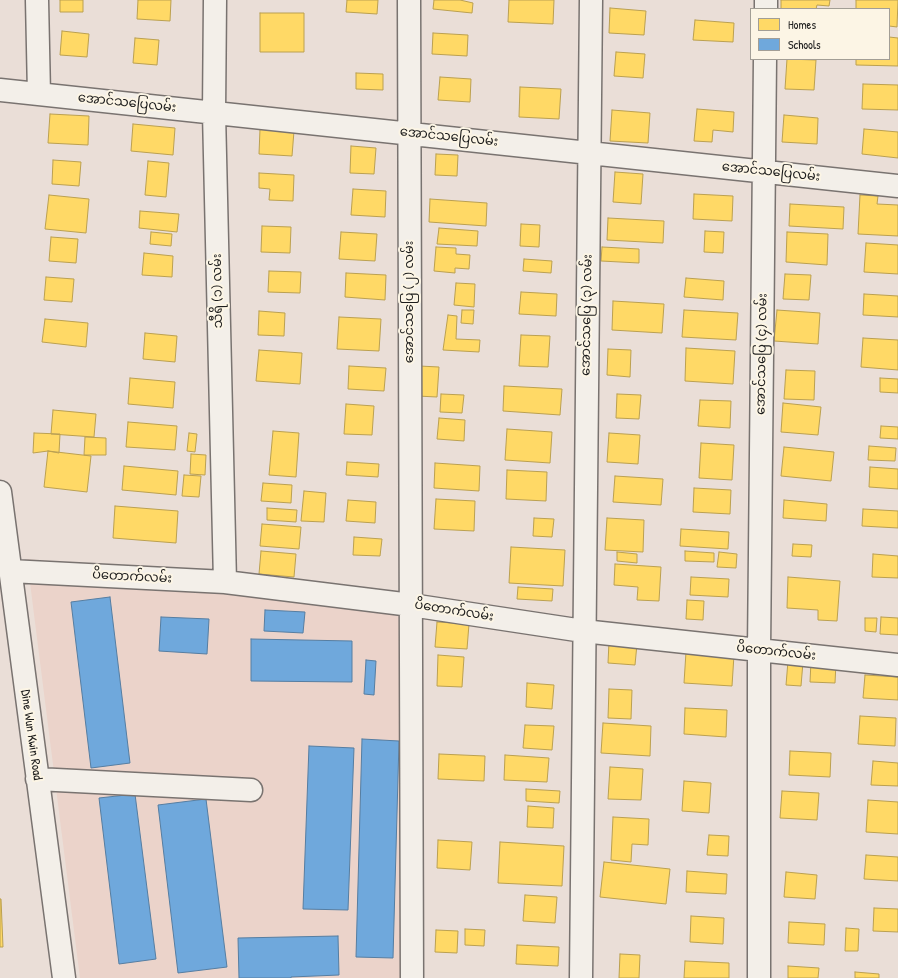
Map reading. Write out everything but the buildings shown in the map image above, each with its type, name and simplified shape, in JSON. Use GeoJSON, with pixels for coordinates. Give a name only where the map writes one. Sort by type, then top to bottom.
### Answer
{"type":"FeatureCollection","features":[{"type":"Feature","properties":{"kind":"street"},"geometry":{"type":"LineString","coordinates":[[37,0],[39,94]]}},
{"type":"Feature","properties":{"kind":"street","name":"သီရိ (၁) လမ်း"},"geometry":{"type":"LineString","coordinates":[[215,0],[214,113],[225,582]]}},
{"type":"Feature","properties":{"kind":"street","name":"အောင်သပြေ (၂) လမ်း"},"geometry":{"type":"LineString","coordinates":[[409,0],[412,978]]}},
{"type":"Feature","properties":{"kind":"street","name":"အောင်သပြေ (၃) လမ်း"},"geometry":{"type":"LineString","coordinates":[[581,978],[583,631],[591,0]]}},
{"type":"Feature","properties":{"kind":"street","name":"အောင်သပြေ (၄) လမ်း"},"geometry":{"type":"LineString","coordinates":[[759,978],[759,650],[765,60]]}},
{"type":"Feature","properties":{"kind":"street","name":"အောင်သပြေလမ်း"},"geometry":{"type":"LineString","coordinates":[[0,90],[898,186]]}},
{"type":"Feature","properties":{"kind":"street","name":"Dine Wun Kwin Road"},"geometry":{"type":"LineString","coordinates":[[0,492],[64,978]]}},
{"type":"Feature","properties":{"kind":"street","name":"ပိတောက်လမ်း"},"geometry":{"type":"LineString","coordinates":[[10,571],[225,582],[411,605],[583,631],[898,664]]}},
{"type":"Feature","properties":{"kind":"street"},"geometry":{"type":"LineString","coordinates":[[37,779],[250,790]]}},
{"type":"Feature","properties":{"kind":"shaded area"},"geometry":{"type":"Polygon","coordinates":[[[27,559],[404,597],[406,978],[80,978],[27,559]]]}}]}
